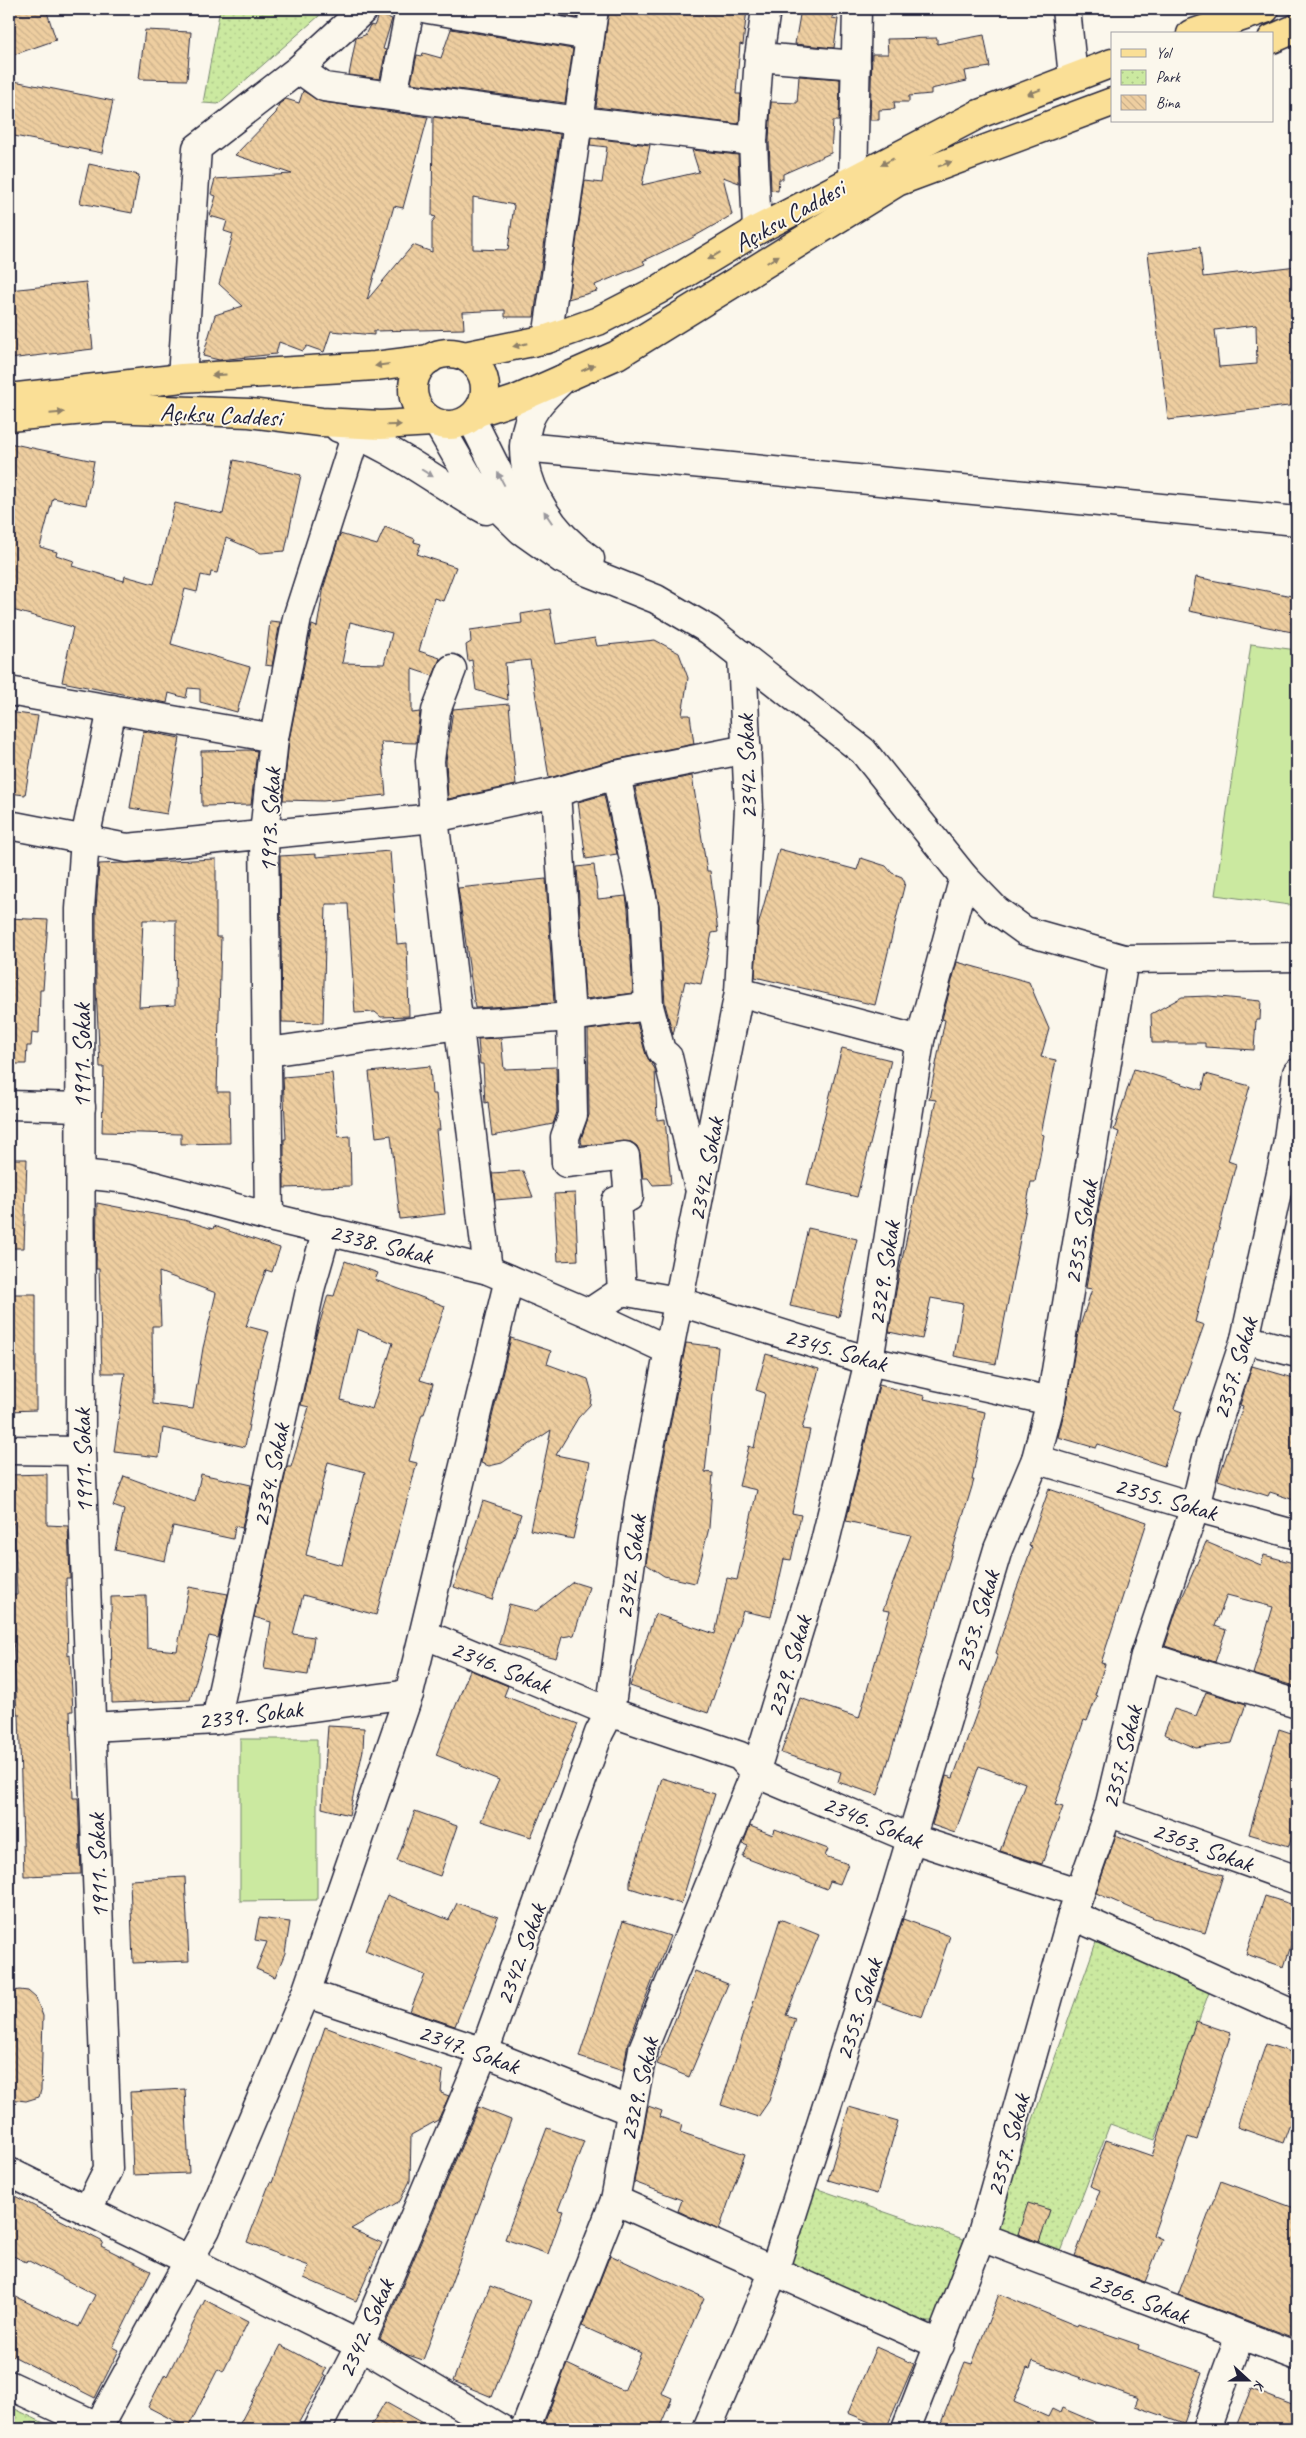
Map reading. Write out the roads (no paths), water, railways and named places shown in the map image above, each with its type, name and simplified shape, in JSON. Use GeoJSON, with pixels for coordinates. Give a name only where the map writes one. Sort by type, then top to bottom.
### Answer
{"type":"FeatureCollection","features":[{"type":"Feature","properties":{"kind":"main road"},"geometry":{"type":"LineString","coordinates":[[1197,32],[1265,9]]}},
{"type":"Feature","properties":{"kind":"main road"},"geometry":{"type":"LineString","coordinates":[[1274,38],[1297,28]]}},
{"type":"Feature","properties":{"kind":"main road","name":"Açıksu Caddesi"},"geometry":{"type":"LineString","coordinates":[[464,356],[547,339],[598,321],[658,290],[757,230],[979,114],[1111,63]]}},
{"type":"Feature","properties":{"kind":"main road","name":"Açıksu Caddesi"},"geometry":{"type":"LineString","coordinates":[[474,415],[515,400],[617,355],[897,182],[1111,102]]}},
{"type":"Feature","properties":{"kind":"main road"},"geometry":{"type":"LineString","coordinates":[[448,353],[464,356],[478,367],[484,377],[486,389],[483,401],[474,415],[456,425],[435,423],[422,415],[416,404],[413,392],[418,370],[430,359],[448,353]]}},
{"type":"Feature","properties":{"kind":"main road","name":"Açıksu Caddesi"},"geometry":{"type":"LineString","coordinates":[[9,398],[182,378],[376,366],[430,359]]}},
{"type":"Feature","properties":{"kind":"main road","name":"Açıksu Caddesi"},"geometry":{"type":"LineString","coordinates":[[9,417],[107,408],[250,413],[321,422],[381,425],[435,423]]}},
{"type":"Feature","properties":{"kind":"street"},"geometry":{"type":"LineString","coordinates":[[182,378],[197,148],[300,69],[364,9]]}},
{"type":"Feature","properties":{"kind":"street"},"geometry":{"type":"LineString","coordinates":[[393,95],[410,9]]}},
{"type":"Feature","properties":{"kind":"street"},"geometry":{"type":"LineString","coordinates":[[428,9],[590,36]]}},
{"type":"Feature","properties":{"kind":"street"},"geometry":{"type":"LineString","coordinates":[[547,339],[594,9]]}},
{"type":"Feature","properties":{"kind":"street"},"geometry":{"type":"LineString","coordinates":[[757,230],[753,141],[759,57],[766,9]]}},
{"type":"Feature","properties":{"kind":"street"},"geometry":{"type":"LineString","coordinates":[[853,180],[857,9]]}},
{"type":"Feature","properties":{"kind":"street"},"geometry":{"type":"LineString","coordinates":[[1066,9],[1073,77]]}},
{"type":"Feature","properties":{"kind":"street"},"geometry":{"type":"LineString","coordinates":[[759,57],[856,65]]}},
{"type":"Feature","properties":{"kind":"street"},"geometry":{"type":"LineString","coordinates":[[300,69],[324,87],[579,121],[753,141]]}},
{"type":"Feature","properties":{"kind":"street"},"geometry":{"type":"LineString","coordinates":[[563,379],[538,405],[528,424],[524,447],[530,485],[555,527],[568,542],[588,557],[709,630],[863,751],[964,877],[996,910],[1025,931],[1124,959],[1297,957]]}},
{"type":"Feature","properties":{"kind":"street"},"geometry":{"type":"LineString","coordinates":[[474,415],[513,502],[530,528],[562,559]]}},
{"type":"Feature","properties":{"kind":"street"},"geometry":{"type":"LineString","coordinates":[[321,422],[356,434],[398,455],[473,503],[521,530],[562,559],[588,572],[656,599]]}},
{"type":"Feature","properties":{"kind":"street"},"geometry":{"type":"LineString","coordinates":[[435,423],[470,481],[521,530]]}},
{"type":"Feature","properties":{"kind":"street","name":"1913. Sokak"},"geometry":{"type":"LineString","coordinates":[[269,1217],[264,834],[274,738],[296,618],[356,434]]}},
{"type":"Feature","properties":{"kind":"street"},"geometry":{"type":"LineString","coordinates":[[524,447],[1297,521]]}},
{"type":"Feature","properties":{"kind":"street","name":"2342. Sokak"},"geometry":{"type":"LineString","coordinates":[[317,2429],[360,2345],[484,2052],[599,1733],[610,1712],[639,1503],[677,1301],[701,1195],[739,992],[749,808],[742,655]]}},
{"type":"Feature","properties":{"kind":"street"},"geometry":{"type":"LineString","coordinates":[[9,2385],[98,2428],[206,2229],[306,1993],[408,1694],[424,1634],[499,1274],[459,1025],[434,818],[430,761],[436,711],[452,670]]}},
{"type":"Feature","properties":{"kind":"street"},"geometry":{"type":"LineString","coordinates":[[9,691],[274,738]]}},
{"type":"Feature","properties":{"kind":"street","name":"1911. Sokak"},"geometry":{"type":"LineString","coordinates":[[87,2211],[108,2169],[81,1451],[80,909],[85,840],[112,709]]}},
{"type":"Feature","properties":{"kind":"street"},"geometry":{"type":"LineString","coordinates":[[9,825],[127,848],[434,818],[556,792],[616,775],[747,749]]}},
{"type":"Feature","properties":{"kind":"street"},"geometry":{"type":"LineString","coordinates":[[616,775],[644,908],[649,1006],[662,1052],[668,1058],[701,1195]]}},
{"type":"Feature","properties":{"kind":"street"},"geometry":{"type":"LineString","coordinates":[[556,792],[570,1017],[573,1116],[565,1137],[566,1163],[625,1156],[629,1197],[616,1201],[622,1291],[590,1313]]}},
{"type":"Feature","properties":{"kind":"street","name":"2329. Sokak"},"geometry":{"type":"LineString","coordinates":[[525,2429],[615,2200],[643,2049],[755,1773],[821,1558],[869,1361],[920,1040],[964,877]]}},
{"type":"Feature","properties":{"kind":"street","name":"2353. Sokak"},"geometry":{"type":"LineString","coordinates":[[707,2429],[774,2271],[891,1906],[998,1549],[1036,1459],[1051,1401],[1124,959]]}},
{"type":"Feature","properties":{"kind":"street"},"geometry":{"type":"LineString","coordinates":[[739,992],[920,1040]]}},
{"type":"Feature","properties":{"kind":"street"},"geometry":{"type":"LineString","coordinates":[[268,1052],[459,1025],[570,1017],[649,1006]]}},
{"type":"Feature","properties":{"kind":"street","name":"2357. Sokak"},"geometry":{"type":"LineString","coordinates":[[906,2429],[981,2237],[1072,1915],[1108,1812],[1145,1656],[1195,1508],[1210,1445],[1245,1339],[1288,1185],[1287,1146],[1297,1074]]}},
{"type":"Feature","properties":{"kind":"street"},"geometry":{"type":"LineString","coordinates":[[9,1105],[81,1107]]}},
{"type":"Feature","properties":{"kind":"street","name":"2338. Sokak"},"geometry":{"type":"LineString","coordinates":[[81,1174],[128,1179],[269,1217],[499,1274],[590,1313],[668,1350]]}},
{"type":"Feature","properties":{"kind":"street","name":"2334. Sokak"},"geometry":{"type":"LineString","coordinates":[[216,1720],[311,1286],[327,1230]]}},
{"type":"Feature","properties":{"kind":"street","name":"2345. Sokak"},"geometry":{"type":"LineString","coordinates":[[622,1291],[677,1301],[869,1361],[1051,1401]]}},
{"type":"Feature","properties":{"kind":"street"},"geometry":{"type":"LineString","coordinates":[[1245,1339],[1297,1353]]}},
{"type":"Feature","properties":{"kind":"street"},"geometry":{"type":"LineString","coordinates":[[9,1450],[81,1451]]}},
{"type":"Feature","properties":{"kind":"street","name":"2355. Sokak"},"geometry":{"type":"LineString","coordinates":[[1036,1459],[1195,1508],[1297,1535]]}},
{"type":"Feature","properties":{"kind":"street","name":"2346. Sokak"},"geometry":{"type":"LineString","coordinates":[[424,1634],[610,1712],[740,1756],[755,1773],[910,1838],[1080,1893],[1072,1915]]}},
{"type":"Feature","properties":{"kind":"street"},"geometry":{"type":"LineString","coordinates":[[1145,1656],[1297,1704]]}},
{"type":"Feature","properties":{"kind":"street","name":"2339. Sokak"},"geometry":{"type":"LineString","coordinates":[[91,1727],[216,1720],[408,1694]]}},
{"type":"Feature","properties":{"kind":"street","name":"2363. Sokak"},"geometry":{"type":"LineString","coordinates":[[1108,1812],[1297,1880]]}},
{"type":"Feature","properties":{"kind":"street"},"geometry":{"type":"LineString","coordinates":[[1072,1915],[1297,2016]]}},
{"type":"Feature","properties":{"kind":"street","name":"2347. Sokak"},"geometry":{"type":"LineString","coordinates":[[306,1993],[484,2052],[631,2111]]}},
{"type":"Feature","properties":{"kind":"street"},"geometry":{"type":"LineString","coordinates":[[9,2172],[360,2345],[501,2429]]}},
{"type":"Feature","properties":{"kind":"street"},"geometry":{"type":"LineString","coordinates":[[615,2200],[940,2345]]}},
{"type":"Feature","properties":{"kind":"street","name":"2366. Sokak"},"geometry":{"type":"LineString","coordinates":[[981,2237],[1297,2356]]}},
{"type":"Feature","properties":{"kind":"street"},"geometry":{"type":"LineString","coordinates":[[1206,2429],[1240,2335]]}}]}
